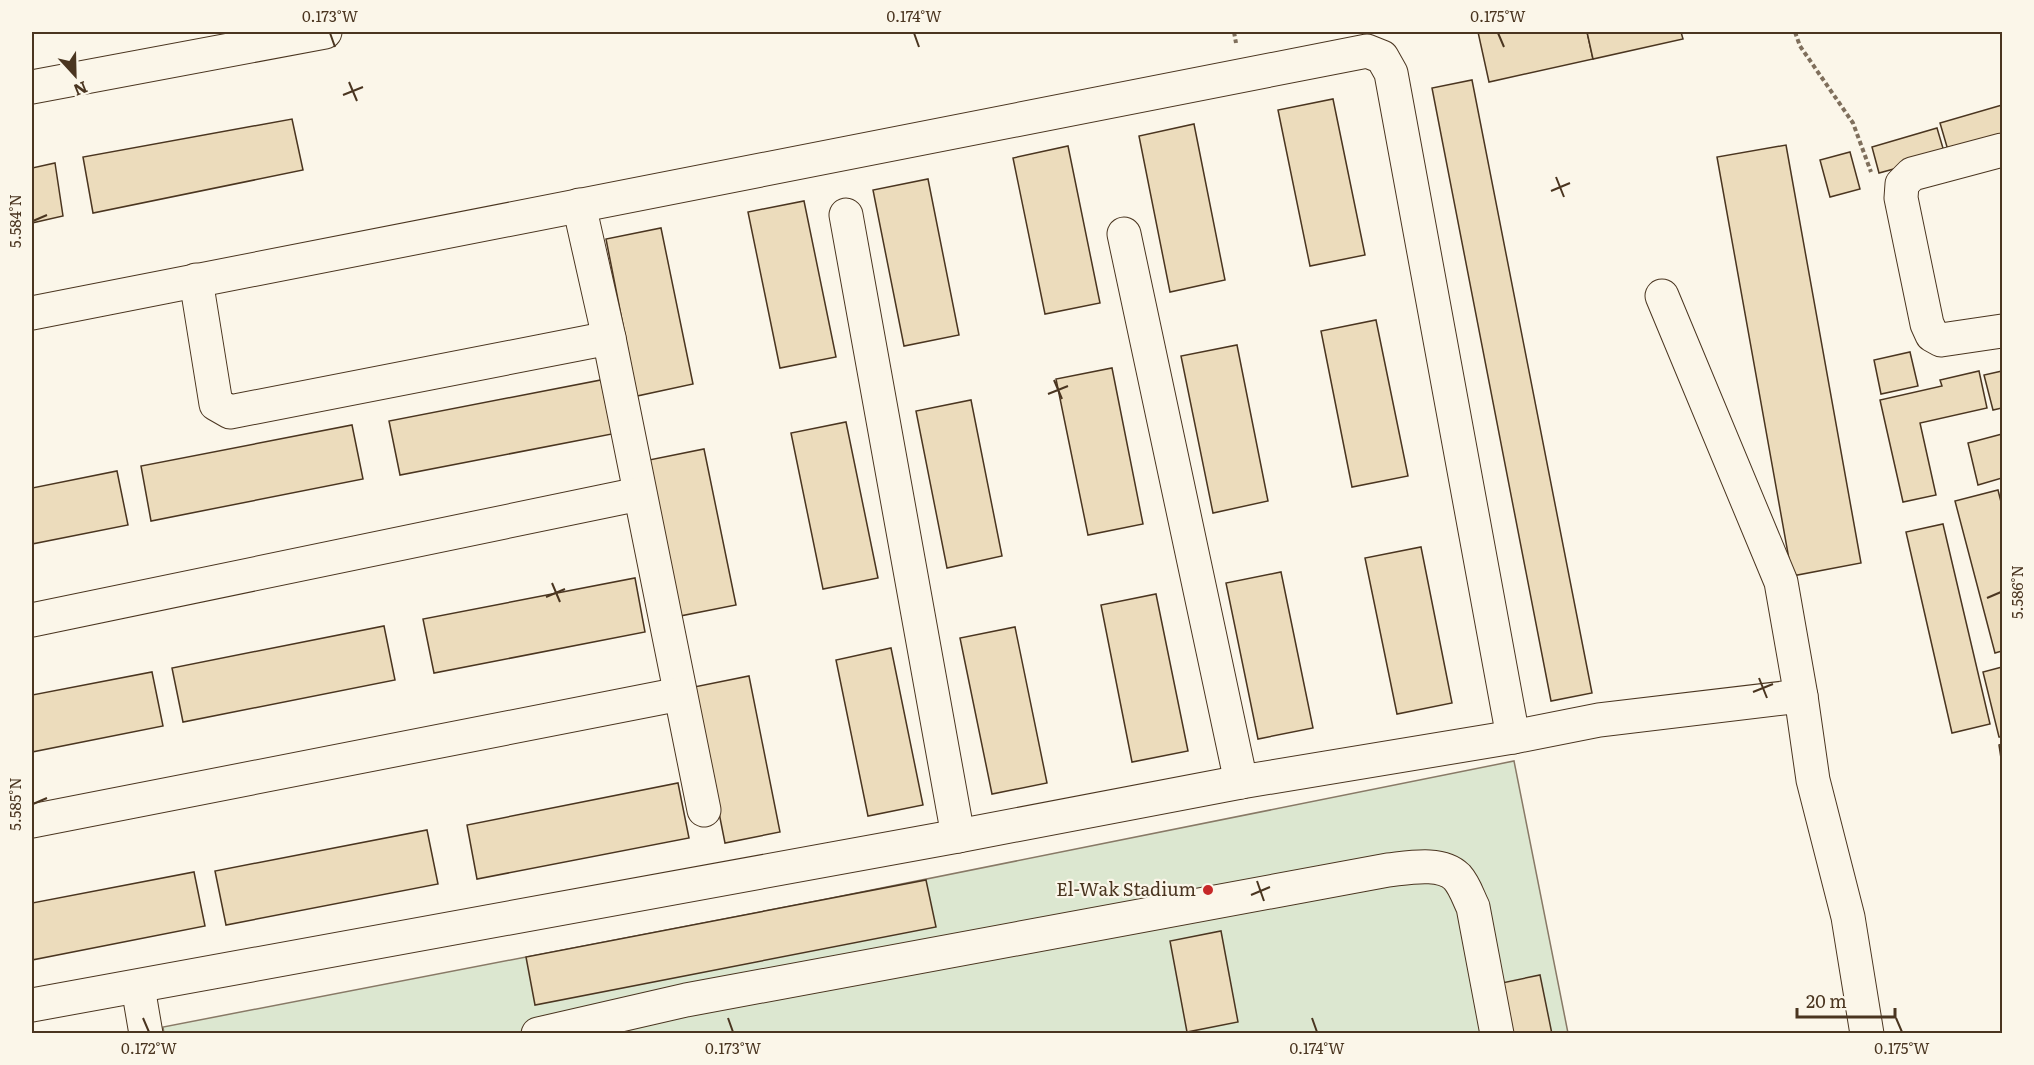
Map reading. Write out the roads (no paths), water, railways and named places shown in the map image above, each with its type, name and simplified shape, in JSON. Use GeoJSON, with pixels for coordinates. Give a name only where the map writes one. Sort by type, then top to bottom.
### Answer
{"type":"FeatureCollection","features":[{"type":"Feature","properties":{"kind":"street"},"geometry":{"type":"LineString","coordinates":[[32,87],[280,35],[325,32]]}},
{"type":"Feature","properties":{"kind":"street"},"geometry":{"type":"LineString","coordinates":[[32,313],[1367,51],[1382,57],[1391,73],[1513,737]]}},
{"type":"Feature","properties":{"kind":"street"},"geometry":{"type":"LineString","coordinates":[[2002,150],[1912,174],[1902,184],[1901,198],[1927,324],[1932,335],[1941,340],[2002,331]]}},
{"type":"Feature","properties":{"kind":"street"},"geometry":{"type":"LineString","coordinates":[[579,205],[609,338],[704,810]]}},
{"type":"Feature","properties":{"kind":"street"},"geometry":{"type":"LineString","coordinates":[[846,214],[958,836]]}},
{"type":"Feature","properties":{"kind":"street"},"geometry":{"type":"LineString","coordinates":[[1124,234],[1241,782]]}},
{"type":"Feature","properties":{"kind":"street"},"geometry":{"type":"LineString","coordinates":[[196,280],[216,404],[230,412],[609,338]]}},
{"type":"Feature","properties":{"kind":"street"},"geometry":{"type":"LineString","coordinates":[[1662,296],[1781,582],[1813,780],[1848,917],[1867,1034]]}},
{"type":"Feature","properties":{"kind":"street"},"geometry":{"type":"LineString","coordinates":[[32,620],[639,494]]}},
{"type":"Feature","properties":{"kind":"street"},"geometry":{"type":"LineString","coordinates":[[32,821],[680,694]]}},
{"type":"Feature","properties":{"kind":"street"},"geometry":{"type":"LineString","coordinates":[[32,1005],[1241,782],[1513,737],[1599,720],[1801,696]]}},
{"type":"Feature","properties":{"kind":"street"},"geometry":{"type":"LineString","coordinates":[[538,1034],[697,998],[1388,870],[1419,867],[1442,869],[1456,876],[1466,889],[1473,907],[1497,1034]]}},
{"type":"Feature","properties":{"kind":"street"},"geometry":{"type":"LineString","coordinates":[[138,987],[146,1034]]}},
{"type":"Feature","properties":{"kind":"place","name":"El-Wak Stadium"},"geometry":{"type":"Point","coordinates":[1208,890]}}]}
